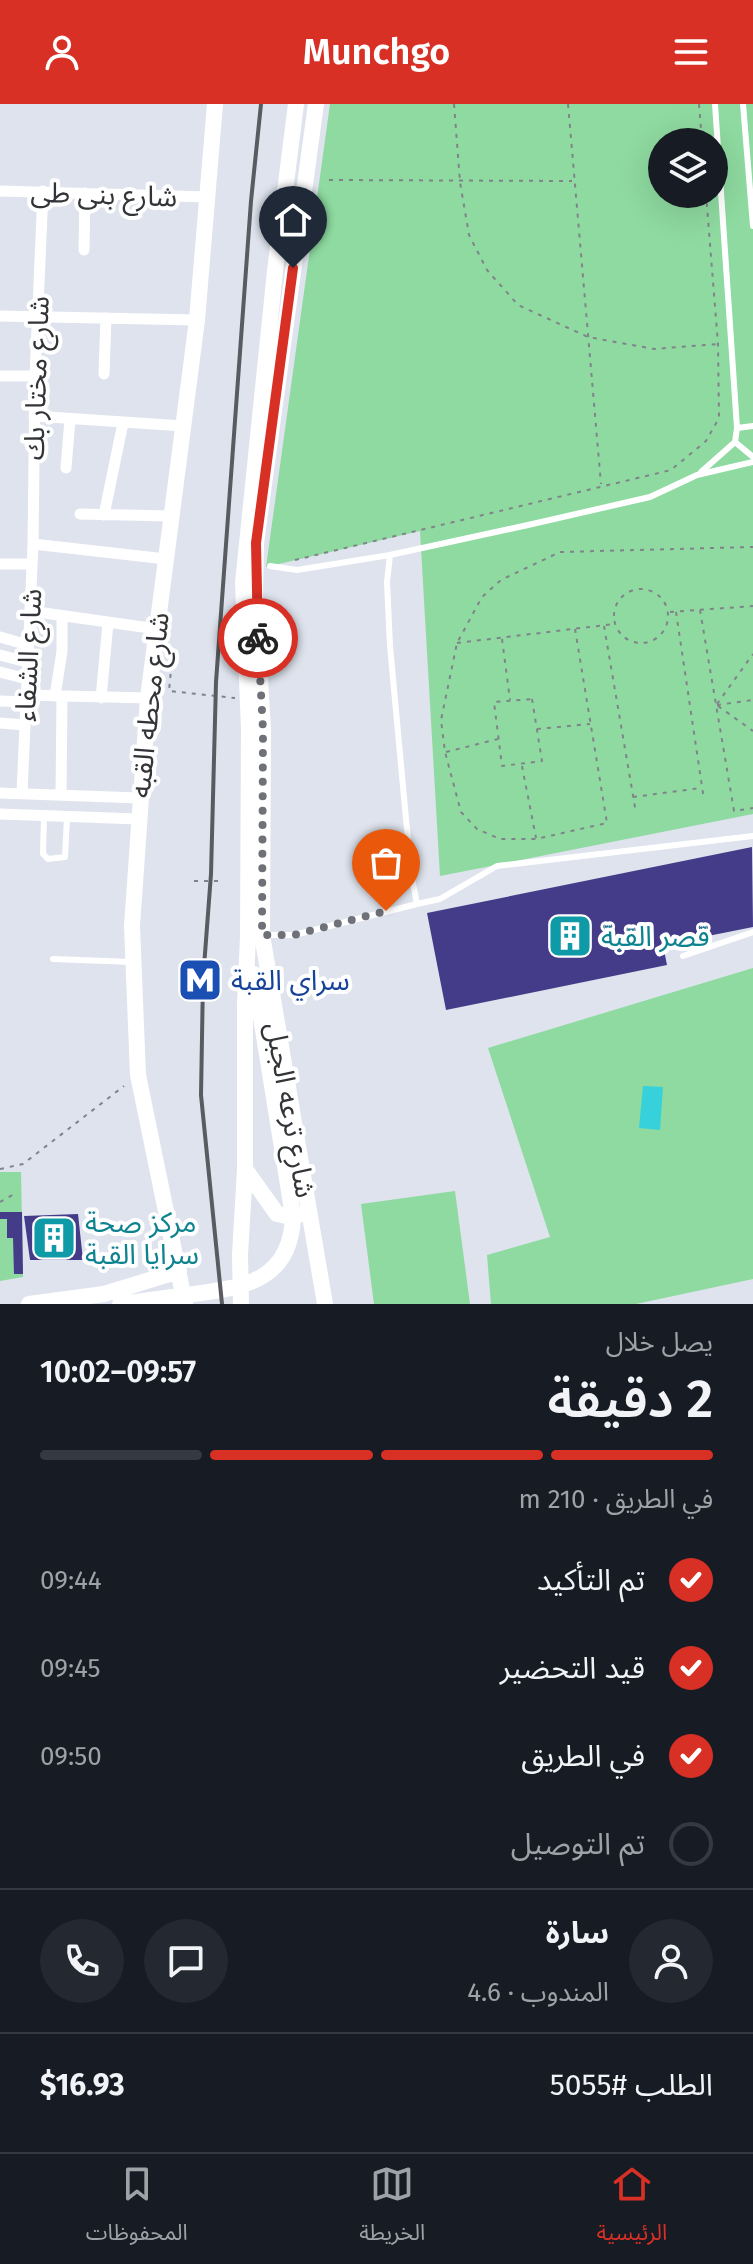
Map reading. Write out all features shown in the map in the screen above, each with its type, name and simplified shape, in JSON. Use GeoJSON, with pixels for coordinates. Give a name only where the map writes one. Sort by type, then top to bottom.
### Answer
{"type":"FeatureCollection","features":[{"type":"Feature","properties":{"kind":"main road","name":"شارع محطه القبه"},"geometry":{"type":"LineString","coordinates":[[185,1304],[138,1075],[132,962],[139,798],[148,698],[197,320],[215,104]]}},
{"type":"Feature","properties":{"kind":"main road","name":"شارع ترعه الجبل"},"geometry":{"type":"LineString","coordinates":[[120,1304],[243,1286],[267,1274],[284,1254],[292,1229],[293,1216],[258,1000],[243,570],[296,104]]}},
{"type":"Feature","properties":{"kind":"main road","name":"شارع ترعه الجبل"},"geometry":{"type":"LineString","coordinates":[[241,1304],[240,1255],[263,730],[255,596],[256,543],[316,104]]}},
{"type":"Feature","properties":{"kind":"main road","name":"شارع ترعه الجبل"},"geometry":{"type":"LineString","coordinates":[[255,936],[325,1304]]}},
{"type":"Feature","properties":{"kind":"main road"},"geometry":{"type":"LineString","coordinates":[[245,1169],[277,1214],[298,1216],[307,1206]]}},
{"type":"Feature","properties":{"kind":"main road"},"geometry":{"type":"LineString","coordinates":[[29,1304],[104,1294],[179,1271]]}},
{"type":"Feature","properties":{"kind":"main road"},"geometry":{"type":"LineString","coordinates":[[104,1294],[120,1298],[127,1304]]}},
{"type":"Feature","properties":{"kind":"street","name":"شارع بنى طى"},"geometry":{"type":"LineString","coordinates":[[0,191],[208,197]]}},
{"type":"Feature","properties":{"kind":"street","name":"شارع مختار بك"},"geometry":{"type":"LineString","coordinates":[[32,564],[35,376],[43,191]]}},
{"type":"Feature","properties":{"kind":"street"},"geometry":{"type":"LineString","coordinates":[[84,250],[85,193]]}},
{"type":"Feature","properties":{"kind":"street"},"geometry":{"type":"LineString","coordinates":[[0,316],[197,320]]}},
{"type":"Feature","properties":{"kind":"street"},"geometry":{"type":"LineString","coordinates":[[104,374],[106,318]]}},
{"type":"Feature","properties":{"kind":"street"},"geometry":{"type":"LineString","coordinates":[[0,376],[35,376]]}},
{"type":"Feature","properties":{"kind":"street"},"geometry":{"type":"LineString","coordinates":[[34,416],[183,426]]}},
{"type":"Feature","properties":{"kind":"street"},"geometry":{"type":"LineString","coordinates":[[66,468],[70,419]]}},
{"type":"Feature","properties":{"kind":"street"},"geometry":{"type":"LineString","coordinates":[[104,515],[123,423]]}},
{"type":"Feature","properties":{"kind":"street"},"geometry":{"type":"LineString","coordinates":[[80,514],[171,516]]}},
{"type":"Feature","properties":{"kind":"street"},"geometry":{"type":"LineString","coordinates":[[33,544],[166,559]]}},
{"type":"Feature","properties":{"kind":"street"},"geometry":{"type":"LineString","coordinates":[[0,564],[32,564]]}},
{"type":"Feature","properties":{"kind":"street","name":"شارع الشفاء"},"geometry":{"type":"LineString","coordinates":[[22,793],[32,564]]}},
{"type":"Feature","properties":{"kind":"street"},"geometry":{"type":"LineString","coordinates":[[30,611],[157,629]]}},
{"type":"Feature","properties":{"kind":"street"},"geometry":{"type":"LineString","coordinates":[[61,795],[59,697],[62,616]]}},
{"type":"Feature","properties":{"kind":"street"},"geometry":{"type":"LineString","coordinates":[[101,698],[108,623]]}},
{"type":"Feature","properties":{"kind":"street"},"geometry":{"type":"LineString","coordinates":[[0,637],[28,645]]}},
{"type":"Feature","properties":{"kind":"street"},"geometry":{"type":"LineString","coordinates":[[0,655],[27,662]]}},
{"type":"Feature","properties":{"kind":"street"},"geometry":{"type":"LineString","coordinates":[[0,672],[27,679]]}},
{"type":"Feature","properties":{"kind":"street"},"geometry":{"type":"LineString","coordinates":[[0,701],[59,697],[148,698]]}},
{"type":"Feature","properties":{"kind":"street"},"geometry":{"type":"LineString","coordinates":[[0,723],[25,725]]}},
{"type":"Feature","properties":{"kind":"street"},"geometry":{"type":"LineString","coordinates":[[0,793],[139,798]]}},
{"type":"Feature","properties":{"kind":"street"},"geometry":{"type":"LineString","coordinates":[[0,814],[138,819]]}},
{"type":"Feature","properties":{"kind":"lane"},"geometry":{"type":"LineString","coordinates":[[697,475],[735,442],[737,428],[715,104]]}},
{"type":"Feature","properties":{"kind":"lane"},"geometry":{"type":"LineString","coordinates":[[743,104],[753,226]]}},
{"type":"Feature","properties":{"kind":"lane"},"geometry":{"type":"LineString","coordinates":[[737,428],[753,426]]}},
{"type":"Feature","properties":{"kind":"lane"},"geometry":{"type":"LineString","coordinates":[[735,442],[753,460]]}},
{"type":"Feature","properties":{"kind":"lane"},"geometry":{"type":"LineString","coordinates":[[270,566],[297,570],[390,555],[650,497],[697,475],[753,460]]}},
{"type":"Feature","properties":{"kind":"lane"},"geometry":{"type":"LineString","coordinates":[[390,555],[387,582],[390,646],[411,873],[417,904]]}},
{"type":"Feature","properties":{"kind":"lane"},"geometry":{"type":"LineString","coordinates":[[44,816],[43,854],[48,859],[65,857],[67,817]]}},
{"type":"Feature","properties":{"kind":"lane"},"geometry":{"type":"LineString","coordinates":[[255,936],[294,935],[440,899],[497,866],[753,836]]}},
{"type":"Feature","properties":{"kind":"lane"},"geometry":{"type":"LineString","coordinates":[[683,956],[753,932]]}},
{"type":"Feature","properties":{"kind":"lane"},"geometry":{"type":"LineString","coordinates":[[53,959],[132,962]]}},
{"type":"Feature","properties":{"kind":"path"},"geometry":{"type":"LineString","coordinates":[[454,104],[460,182],[469,235],[487,270],[518,305],[588,337],[654,349],[718,344]]}},
{"type":"Feature","properties":{"kind":"path"},"geometry":{"type":"LineString","coordinates":[[568,104],[601,485]]}},
{"type":"Feature","properties":{"kind":"path"},"geometry":{"type":"LineString","coordinates":[[699,104],[701,128]]}},
{"type":"Feature","properties":{"kind":"path"},"geometry":{"type":"LineString","coordinates":[[329,180],[574,181]]}},
{"type":"Feature","properties":{"kind":"path"},"geometry":{"type":"LineString","coordinates":[[270,566],[671,470],[706,441],[719,418],[718,344],[707,208]]}},
{"type":"Feature","properties":{"kind":"path"},"geometry":{"type":"LineString","coordinates":[[575,629],[607,823],[536,839],[500,839],[477,829],[461,812],[445,752],[441,720],[457,643],[482,597],[501,580],[560,552],[753,547]]}},
{"type":"Feature","properties":{"kind":"path"},"geometry":{"type":"LineString","coordinates":[[637,589],[650,590],[662,599],[668,612],[662,634],[641,643],[623,637],[615,624],[614,611],[623,596],[637,589]]}},
{"type":"Feature","properties":{"kind":"path"},"geometry":{"type":"LineString","coordinates":[[668,612],[753,606]]}},
{"type":"Feature","properties":{"kind":"path"},"geometry":{"type":"LineString","coordinates":[[700,610],[734,811],[753,808]]}},
{"type":"Feature","properties":{"kind":"path"},"geometry":{"type":"LineString","coordinates":[[676,612],[704,800]]}},
{"type":"Feature","properties":{"kind":"path"},"geometry":{"type":"LineString","coordinates":[[457,643],[615,624]]}},
{"type":"Feature","properties":{"kind":"path"},"geometry":{"type":"LineString","coordinates":[[604,626],[636,813]]}},
{"type":"Feature","properties":{"kind":"path"},"geometry":{"type":"LineString","coordinates":[[501,638],[510,701]]}},
{"type":"Feature","properties":{"kind":"path"},"geometry":{"type":"LineString","coordinates":[[716,705],[753,654]]}},
{"type":"Feature","properties":{"kind":"path"},"geometry":{"type":"LineString","coordinates":[[171,670],[169,691],[244,699]]}},
{"type":"Feature","properties":{"kind":"path"},"geometry":{"type":"LineString","coordinates":[[532,699],[537,729],[542,761],[502,766],[494,702],[532,699]]}},
{"type":"Feature","properties":{"kind":"path"},"geometry":{"type":"LineString","coordinates":[[716,705],[753,700]]}},
{"type":"Feature","properties":{"kind":"path"},"geometry":{"type":"LineString","coordinates":[[716,705],[753,731]]}},
{"type":"Feature","properties":{"kind":"path"},"geometry":{"type":"LineString","coordinates":[[537,729],[591,724]]}},
{"type":"Feature","properties":{"kind":"path"},"geometry":{"type":"LineString","coordinates":[[445,752],[499,739]]}},
{"type":"Feature","properties":{"kind":"path"},"geometry":{"type":"LineString","coordinates":[[521,764],[536,839]]}},
{"type":"Feature","properties":{"kind":"path"},"geometry":{"type":"LineString","coordinates":[[633,797],[702,788]]}},
{"type":"Feature","properties":{"kind":"path"},"geometry":{"type":"LineString","coordinates":[[194,881],[223,881]]}},
{"type":"Feature","properties":{"kind":"path"},"geometry":{"type":"LineString","coordinates":[[0,1169],[23,1164],[138,1075]]}},
{"type":"Feature","properties":{"kind":"path"},"geometry":{"type":"LineString","coordinates":[[0,1202],[16,1193]]}},
{"type":"Feature","properties":{"kind":"green space"},"geometry":{"type":"Polygon","coordinates":[[[330,104],[753,104],[753,814],[440,876],[420,531],[266,567],[330,104]]]}},
{"type":"Feature","properties":{"kind":"green space"},"geometry":{"type":"Polygon","coordinates":[[[753,968],[753,1279],[636,1304],[491,1304],[487,1255],[550,1237],[488,1048],[753,968]]]}},
{"type":"Feature","properties":{"kind":"green space"},"geometry":{"type":"Polygon","coordinates":[[[0,1172],[21,1172],[23,1277],[0,1281],[0,1172]]]}},
{"type":"Feature","properties":{"kind":"green space"},"geometry":{"type":"Polygon","coordinates":[[[455,1191],[470,1304],[374,1304],[361,1204],[455,1191]]]}},
{"type":"Feature","properties":{"kind":"water"},"geometry":{"type":"Polygon","coordinates":[[[643,1086],[663,1087],[660,1130],[639,1128],[643,1086]]]}},
{"type":"Feature","properties":{"kind":"building","name":"قصر القبة"},"geometry":{"type":"Polygon","coordinates":[[[752,847],[753,927],[663,945],[667,965],[446,1010],[427,913],[752,847]]]}},
{"type":"Feature","properties":{"kind":"building"},"geometry":{"type":"Polygon","coordinates":[[[0,1212],[22,1212],[23,1274],[14,1274],[13,1238],[7,1238],[7,1219],[0,1219],[0,1212]]]}},
{"type":"Feature","properties":{"kind":"building","name":"مركز صحة سرايا القبة"},"geometry":{"type":"Polygon","coordinates":[[[78,1214],[83,1260],[30,1260],[24,1216],[78,1214]]]}},
{"type":"Feature","properties":{"kind":"railway"},"geometry":{"type":"LineString","coordinates":[[222,1304],[201,1095],[203,980],[211,874],[216,682],[251,201],[261,104]]}},
{"type":"Feature","properties":{"kind":"way so far"},"geometry":{"type":"LineString","coordinates":[[258,638],[263,730],[262,935],[294,935],[386,911]]}},
{"type":"Feature","properties":{"kind":"place","name":"قصر القبة"},"geometry":{"type":"Point","coordinates":[570,936]}},
{"type":"Feature","properties":{"kind":"place","name":"سراي القبة"},"geometry":{"type":"Point","coordinates":[200,980]}},
{"type":"Feature","properties":{"kind":"place","name":"مركز صحة سرايا القبة"},"geometry":{"type":"Point","coordinates":[54,1238]}},
{"type":"Feature","properties":{"kind":"route"},"geometry":{"type":"LineString","coordinates":[[258,638],[256,543],[293,268]]}}]}
